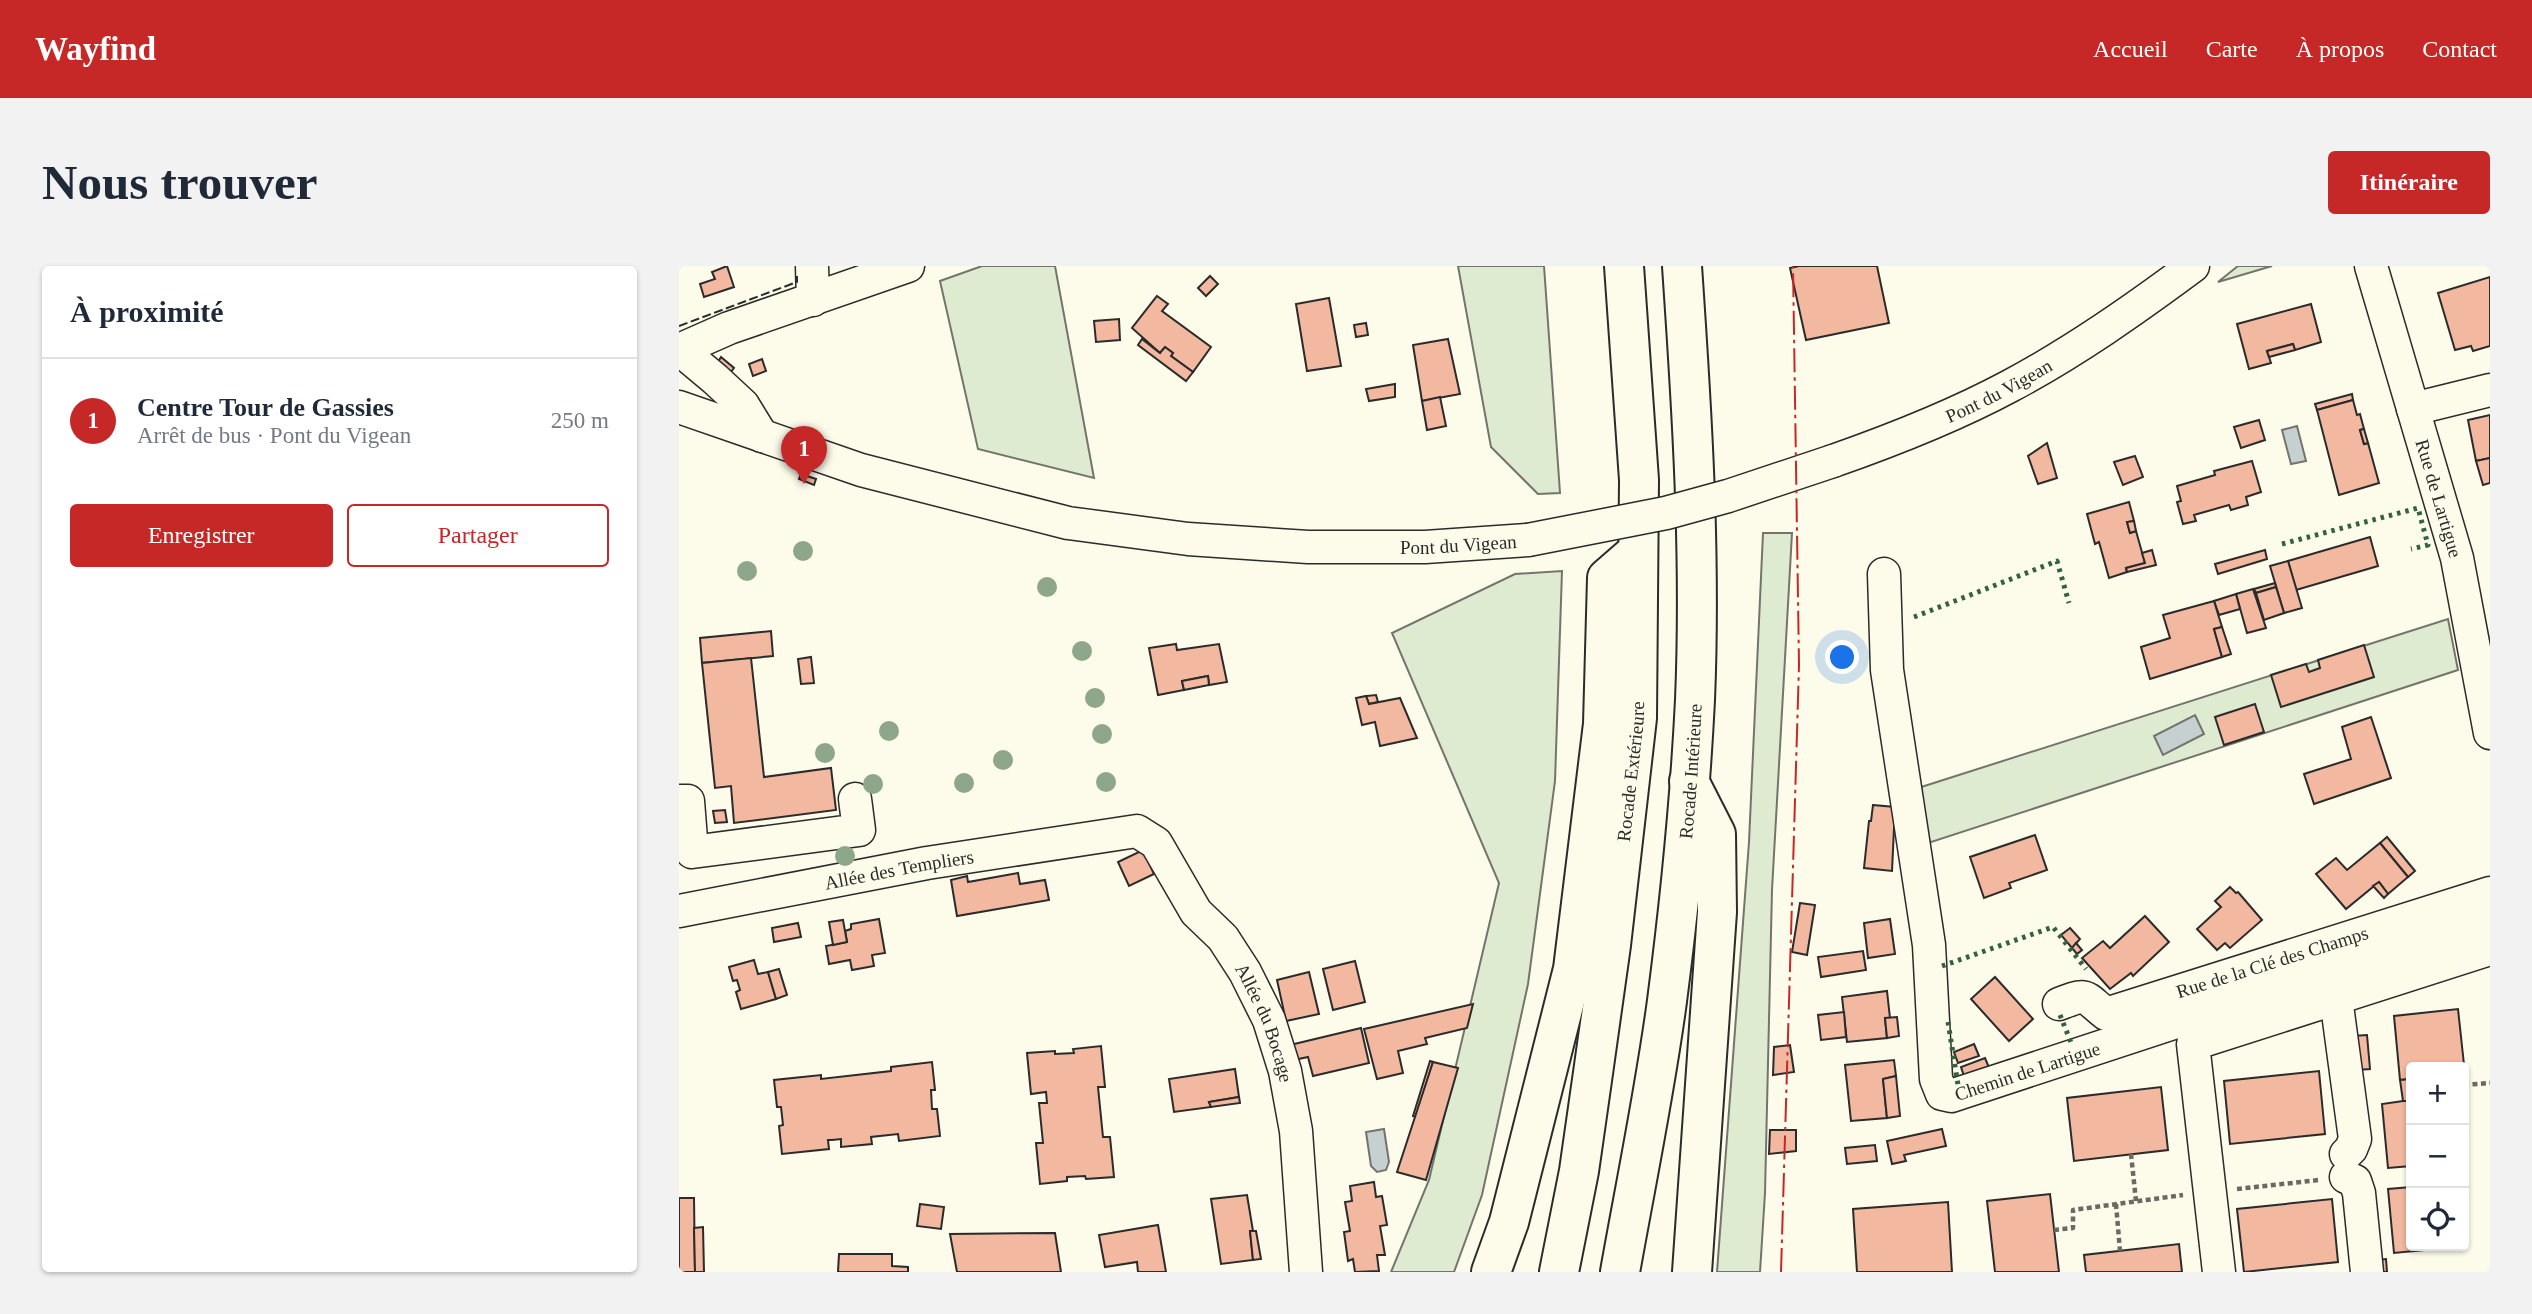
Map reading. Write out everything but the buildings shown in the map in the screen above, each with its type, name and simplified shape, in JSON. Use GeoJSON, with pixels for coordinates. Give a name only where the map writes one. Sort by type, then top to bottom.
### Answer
{"type":"FeatureCollection","features":[{"type":"Feature","properties":{"kind":"highway","name":"Rocade Extérieure"},"geometry":{"type":"LineString","coordinates":[[1559,1272],[1579,1171],[1593,1073],[1611,945],[1637,718],[1639,480],[1623,266]]}},
{"type":"Feature","properties":{"kind":"highway","name":"Rocade Intérieure"},"geometry":{"type":"LineString","coordinates":[[1620,1272],[1667,1002],[1695,700],[1697,515],[1682,266]]}},
{"type":"Feature","properties":{"kind":"highway"},"geometry":{"type":"LineString","coordinates":[[1491,1272],[1509,1222],[1573,969],[1603,724],[1607,578],[1638,551]]}},
{"type":"Feature","properties":{"kind":"highway"},"geometry":{"type":"LineString","coordinates":[[1689,780],[1716,834],[1717,912],[1692,1272]]}},
{"type":"Feature","properties":{"kind":"street"},"geometry":{"type":"LineString","coordinates":[[812,266],[813,300]]}},
{"type":"Feature","properties":{"kind":"street"},"geometry":{"type":"LineString","coordinates":[[762,436],[743,405],[679,350],[729,328],[813,300],[856,275],[908,266]]}},
{"type":"Feature","properties":{"kind":"street","name":"Pont du Vigean"},"geometry":{"type":"LineString","coordinates":[[679,407],[861,470],[1068,523],[1188,539],[1308,547],[1425,547],[1528,540],[1666,513],[1728,496],[1887,443],[2011,386],[2141,304],[2193,266]]}},
{"type":"Feature","properties":{"kind":"street","name":"Rue de Lartigue"},"geometry":{"type":"LineString","coordinates":[[2371,266],[2457,558],[2490,733]]}},
{"type":"Feature","properties":{"kind":"street"},"geometry":{"type":"LineString","coordinates":[[2413,409],[2490,390]]}},
{"type":"Feature","properties":{"kind":"street","name":"Chemin de Lartigue"},"geometry":{"type":"LineString","coordinates":[[1884,574],[1887,670],[1929,945],[1936,1079],[1942,1094],[1951,1097],[2490,919]]}},
{"type":"Feature","properties":{"kind":"street"},"geometry":{"type":"LineString","coordinates":[[679,801],[688,800],[692,852],[859,830],[855,799]]}},
{"type":"Feature","properties":{"kind":"street","name":"Allée du Bocage"},"geometry":{"type":"LineString","coordinates":[[1119,835],[1137,831],[1156,842],[1196,912],[1223,938],[1245,972],[1269,1020],[1285,1071],[1296,1131],[1306,1272]]}},
{"type":"Feature","properties":{"kind":"street","name":"Allée des Templiers"},"geometry":{"type":"LineString","coordinates":[[679,911],[927,863],[1119,835]]}},
{"type":"Feature","properties":{"kind":"street","name":"Rue de la Clé des Champs"},"geometry":{"type":"LineString","coordinates":[[2059,1004],[2078,996],[2087,997],[2106,1014],[2490,893]]}},
{"type":"Feature","properties":{"kind":"street"},"geometry":{"type":"LineString","coordinates":[[2219,1272],[2193,1044],[2490,949]]}},
{"type":"Feature","properties":{"kind":"street"},"geometry":{"type":"LineString","coordinates":[[2336,998],[2354,1139],[2340,1170],[2355,1181],[2359,1193],[2367,1272]]}},
{"type":"Feature","properties":{"kind":"path"},"geometry":{"type":"LineString","coordinates":[[2469,1085],[2490,1083]]}},
{"type":"Feature","properties":{"kind":"path"},"geometry":{"type":"LineString","coordinates":[[2131,1154],[2136,1201]]}},
{"type":"Feature","properties":{"kind":"path"},"geometry":{"type":"LineString","coordinates":[[2054,1230],[2073,1228],[2073,1210],[2340,1170]]}},
{"type":"Feature","properties":{"kind":"path"},"geometry":{"type":"LineString","coordinates":[[2116,1204],[2120,1251]]}},
{"type":"Feature","properties":{"kind":"green space"},"geometry":{"type":"Polygon","coordinates":[[[982,266],[1055,266],[1094,478],[978,449],[940,281],[982,266]]]}},
{"type":"Feature","properties":{"kind":"green space"},"geometry":{"type":"Polygon","coordinates":[[[1458,266],[1544,266],[1560,493],[1538,494],[1491,447],[1458,266]]]}},
{"type":"Feature","properties":{"kind":"green space"},"geometry":{"type":"Polygon","coordinates":[[[2238,266],[2272,266],[2218,282],[2238,266]]]}},
{"type":"Feature","properties":{"kind":"green space"},"geometry":{"type":"Polygon","coordinates":[[[1763,533],[1792,533],[1772,890],[1765,1193],[1760,1272],[1717,1272],[1749,842],[1763,533]]]}},
{"type":"Feature","properties":{"kind":"green space"},"geometry":{"type":"Polygon","coordinates":[[[1562,571],[1555,781],[1528,984],[1482,1195],[1454,1272],[1391,1272],[1429,1180],[1499,883],[1392,633],[1515,574],[1562,571]]]}},
{"type":"Feature","properties":{"kind":"green space"},"geometry":{"type":"Polygon","coordinates":[[[2448,619],[2458,670],[1922,845],[1915,789],[2448,619]]]}},
{"type":"Feature","properties":{"kind":"shaded area"},"geometry":{"type":"Polygon","coordinates":[[[2297,426],[2306,461],[2291,464],[2282,430],[2297,426]]]}},
{"type":"Feature","properties":{"kind":"shaded area"},"geometry":{"type":"Polygon","coordinates":[[[2195,715],[2204,734],[2163,755],[2154,736],[2195,715]]]}},
{"type":"Feature","properties":{"kind":"shaded area"},"geometry":{"type":"Polygon","coordinates":[[[1384,1129],[1389,1162],[1386,1170],[1377,1172],[1371,1166],[1366,1132],[1384,1129]]]}},
{"type":"Feature","properties":{"kind":"hedge"},"geometry":{"type":"LineString","coordinates":[[2282,544],[2418,508],[2428,545],[2411,549]]}},
{"type":"Feature","properties":{"kind":"hedge"},"geometry":{"type":"LineString","coordinates":[[1914,617],[2057,561],[2069,603]]}},
{"type":"Feature","properties":{"kind":"hedge"},"geometry":{"type":"LineString","coordinates":[[1942,966],[2053,927],[2086,969]]}},
{"type":"Feature","properties":{"kind":"hedge"},"geometry":{"type":"LineString","coordinates":[[2060,1015],[2072,1045]]}},
{"type":"Feature","properties":{"kind":"hedge"},"geometry":{"type":"LineString","coordinates":[[1948,1022],[1958,1085]]}},
{"type":"Feature","properties":{"kind":"fence"},"geometry":{"type":"LineString","coordinates":[[679,326],[797,282],[797,276]]}},
{"type":"Feature","properties":{"kind":"power"},"geometry":{"type":"LineString","coordinates":[[1781,1272],[1799,665],[1793,266]]}},
{"type":"Feature","properties":{"kind":"place","name":"Centre Tour de Gassies"},"geometry":{"type":"Point","coordinates":[804,484]}}]}
